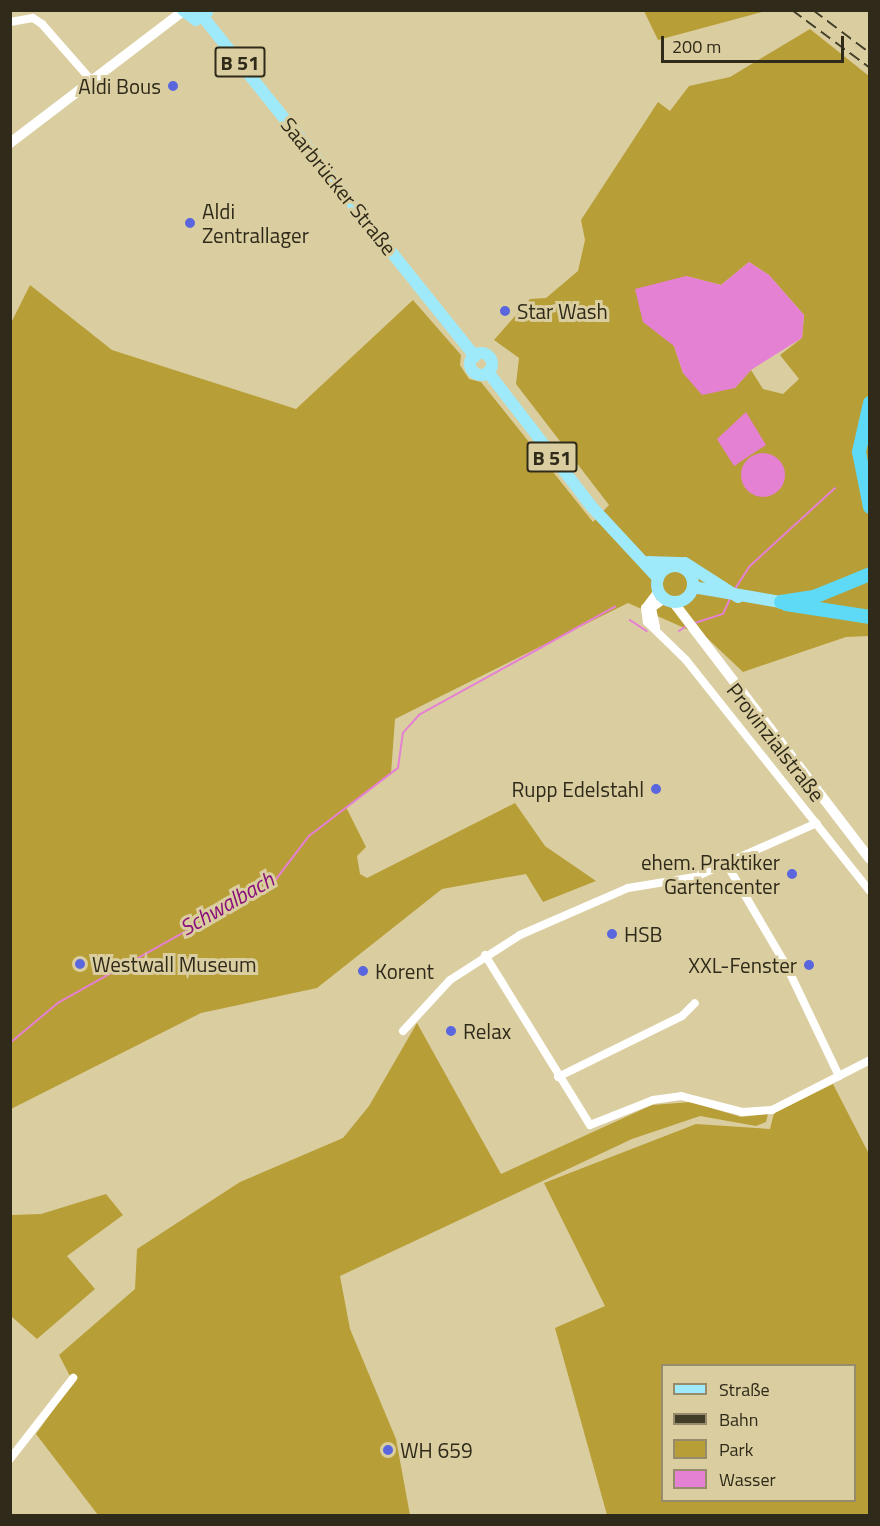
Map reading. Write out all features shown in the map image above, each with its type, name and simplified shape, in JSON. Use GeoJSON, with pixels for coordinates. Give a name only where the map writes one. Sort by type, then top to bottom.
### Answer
{"type":"FeatureCollection","features":[{"type":"Feature","properties":{"kind":"highway"},"geometry":{"type":"LineString","coordinates":[[870,403],[859,452],[870,507]]}},
{"type":"Feature","properties":{"kind":"highway"},"geometry":{"type":"LineString","coordinates":[[849,583],[870,567]]}},
{"type":"Feature","properties":{"kind":"highway","name":"B 51"},"geometry":{"type":"LineString","coordinates":[[781,602],[814,597],[870,573]]}},
{"type":"Feature","properties":{"kind":"highway","name":"B 51"},"geometry":{"type":"LineString","coordinates":[[781,602],[870,617]]}},
{"type":"Feature","properties":{"kind":"main road"},"geometry":{"type":"LineString","coordinates":[[10,142],[183,11],[192,19],[206,14]]}},
{"type":"Feature","properties":{"kind":"main road","name":"Saarbrücker Straße"},"geometry":{"type":"LineString","coordinates":[[206,14],[475,356],[489,357],[488,372],[592,507],[645,561]]}},
{"type":"Feature","properties":{"kind":"main road","name":"B 51"},"geometry":{"type":"LineString","coordinates":[[645,561],[662,574],[687,571],[693,587],[725,592],[741,598],[781,602]]}},
{"type":"Feature","properties":{"kind":"main road","name":"B 51"},"geometry":{"type":"LineString","coordinates":[[645,561],[685,564],[725,592]]}},
{"type":"Feature","properties":{"kind":"main road"},"geometry":{"type":"LineString","coordinates":[[662,574],[670,598],[693,587]]}},
{"type":"Feature","properties":{"kind":"main road","name":"Provinzialstraße"},"geometry":{"type":"LineString","coordinates":[[670,598],[694,635],[870,859]]}},
{"type":"Feature","properties":{"kind":"street"},"geometry":{"type":"LineString","coordinates":[[10,22],[33,18],[42,24],[91,80]]}},
{"type":"Feature","properties":{"kind":"street"},"geometry":{"type":"LineString","coordinates":[[670,598],[644,613],[870,891]]}},
{"type":"Feature","properties":{"kind":"street"},"geometry":{"type":"LineString","coordinates":[[403,1031],[450,980],[485,955],[620,891],[695,877],[817,823]]}},
{"type":"Feature","properties":{"kind":"street"},"geometry":{"type":"LineString","coordinates":[[726,863],[787,967],[838,1076]]}},
{"type":"Feature","properties":{"kind":"street"},"geometry":{"type":"LineString","coordinates":[[485,955],[558,1077],[590,1125],[681,1096],[742,1112],[772,1110],[870,1060]]}},
{"type":"Feature","properties":{"kind":"street"},"geometry":{"type":"LineString","coordinates":[[558,1077],[682,1016],[695,1003]]}},
{"type":"Feature","properties":{"kind":"street"},"geometry":{"type":"LineString","coordinates":[[10,1459],[73,1378]]}},
{"type":"Feature","properties":{"kind":"green space"},"geometry":{"type":"Polygon","coordinates":[[[644,11],[766,11],[658,40],[644,11]]]}},
{"type":"Feature","properties":{"kind":"green space"},"geometry":{"type":"Polygon","coordinates":[[[810,29],[869,76],[869,636],[846,637],[743,672],[707,638],[628,603],[395,719],[391,774],[346,807],[366,847],[357,856],[360,874],[367,878],[515,803],[545,846],[596,881],[543,902],[526,874],[442,889],[317,988],[201,1013],[11,1109],[10,325],[30,285],[112,350],[296,409],[413,300],[461,355],[460,365],[469,379],[481,382],[593,522],[609,505],[516,384],[519,358],[494,340],[530,299],[546,298],[578,271],[585,240],[581,220],[658,102],[670,111],[689,86],[730,77],[810,29]],[[749,262],[721,285],[686,276],[674,346],[683,373],[735,388],[751,370],[763,389],[783,394],[799,379],[780,355],[802,338],[804,315],[769,275],[749,262]]]}},
{"type":"Feature","properties":{"kind":"green space"},"geometry":{"type":"Polygon","coordinates":[[[417,1023],[501,1174],[652,1105],[691,1102],[741,1117],[768,1114],[766,1122],[756,1126],[700,1116],[632,1139],[340,1276],[350,1329],[396,1439],[410,1515],[98,1515],[36,1434],[73,1382],[59,1355],[135,1289],[137,1249],[240,1182],[343,1138],[369,1106],[417,1023]]]}},
{"type":"Feature","properties":{"kind":"green space"},"geometry":{"type":"Polygon","coordinates":[[[833,1084],[869,1154],[869,1515],[607,1515],[555,1328],[605,1306],[544,1183],[696,1124],[770,1129],[774,1113],[833,1084]]]}},
{"type":"Feature","properties":{"kind":"green space"},"geometry":{"type":"Polygon","coordinates":[[[106,1194],[123,1215],[67,1256],[95,1289],[37,1339],[11,1316],[11,1215],[41,1214],[106,1194]]]}},
{"type":"Feature","properties":{"kind":"water"},"geometry":{"type":"Polygon","coordinates":[[[749,262],[769,275],[804,315],[802,338],[751,370],[735,388],[702,395],[683,373],[674,346],[643,322],[635,289],[686,276],[721,285],[749,262]]]}},
{"type":"Feature","properties":{"kind":"water"},"geometry":{"type":"Polygon","coordinates":[[[746,412],[766,445],[734,466],[717,439],[746,412]]]}},
{"type":"Feature","properties":{"kind":"water"},"geometry":{"type":"Polygon","coordinates":[[[763,453],[778,460],[785,475],[778,490],[763,497],[748,490],[741,475],[748,460],[763,453]]]}},
{"type":"Feature","properties":{"kind":"waterway","name":"Schwalbach"},"geometry":{"type":"LineString","coordinates":[[735,589],[750,566],[835,488]]}},
{"type":"Feature","properties":{"kind":"waterway","name":"Schwalbach"},"geometry":{"type":"LineString","coordinates":[[695,623],[723,614],[730,599]]}},
{"type":"Feature","properties":{"kind":"waterway","name":"Schwalbach"},"geometry":{"type":"LineString","coordinates":[[10,1043],[58,1003],[274,882],[309,836],[398,768],[403,733],[419,715],[615,607]]}},
{"type":"Feature","properties":{"kind":"waterway"},"geometry":{"type":"LineString","coordinates":[[630,620],[647,631]]}},
{"type":"Feature","properties":{"kind":"waterway","name":"Schwalbach"},"geometry":{"type":"LineString","coordinates":[[679,631],[685,627]]}},
{"type":"Feature","properties":{"kind":"railway"},"geometry":{"type":"LineString","coordinates":[[792,10],[870,68]]}},
{"type":"Feature","properties":{"kind":"railway"},"geometry":{"type":"LineString","coordinates":[[813,10],[870,53]]}},
{"type":"Feature","properties":{"kind":"place","name":"Aldi Bous"},"geometry":{"type":"Point","coordinates":[173,86]}},
{"type":"Feature","properties":{"kind":"place","name":"Aldi Zentrallager"},"geometry":{"type":"Point","coordinates":[190,223]}},
{"type":"Feature","properties":{"kind":"place","name":"Star Wash"},"geometry":{"type":"Point","coordinates":[505,311]}},
{"type":"Feature","properties":{"kind":"place","name":"Rupp Edelstahl"},"geometry":{"type":"Point","coordinates":[656,789]}},
{"type":"Feature","properties":{"kind":"place","name":"ehem. Praktiker Gartencenter"},"geometry":{"type":"Point","coordinates":[792,874]}},
{"type":"Feature","properties":{"kind":"place","name":"HSB"},"geometry":{"type":"Point","coordinates":[612,934]}},
{"type":"Feature","properties":{"kind":"place","name":"Westwall Museum"},"geometry":{"type":"Point","coordinates":[80,964]}},
{"type":"Feature","properties":{"kind":"place","name":"XXL-Fenster"},"geometry":{"type":"Point","coordinates":[809,965]}},
{"type":"Feature","properties":{"kind":"place","name":"Korent"},"geometry":{"type":"Point","coordinates":[363,971]}},
{"type":"Feature","properties":{"kind":"place","name":"Relax"},"geometry":{"type":"Point","coordinates":[451,1031]}},
{"type":"Feature","properties":{"kind":"place","name":"WH 659"},"geometry":{"type":"Point","coordinates":[388,1450]}}]}
